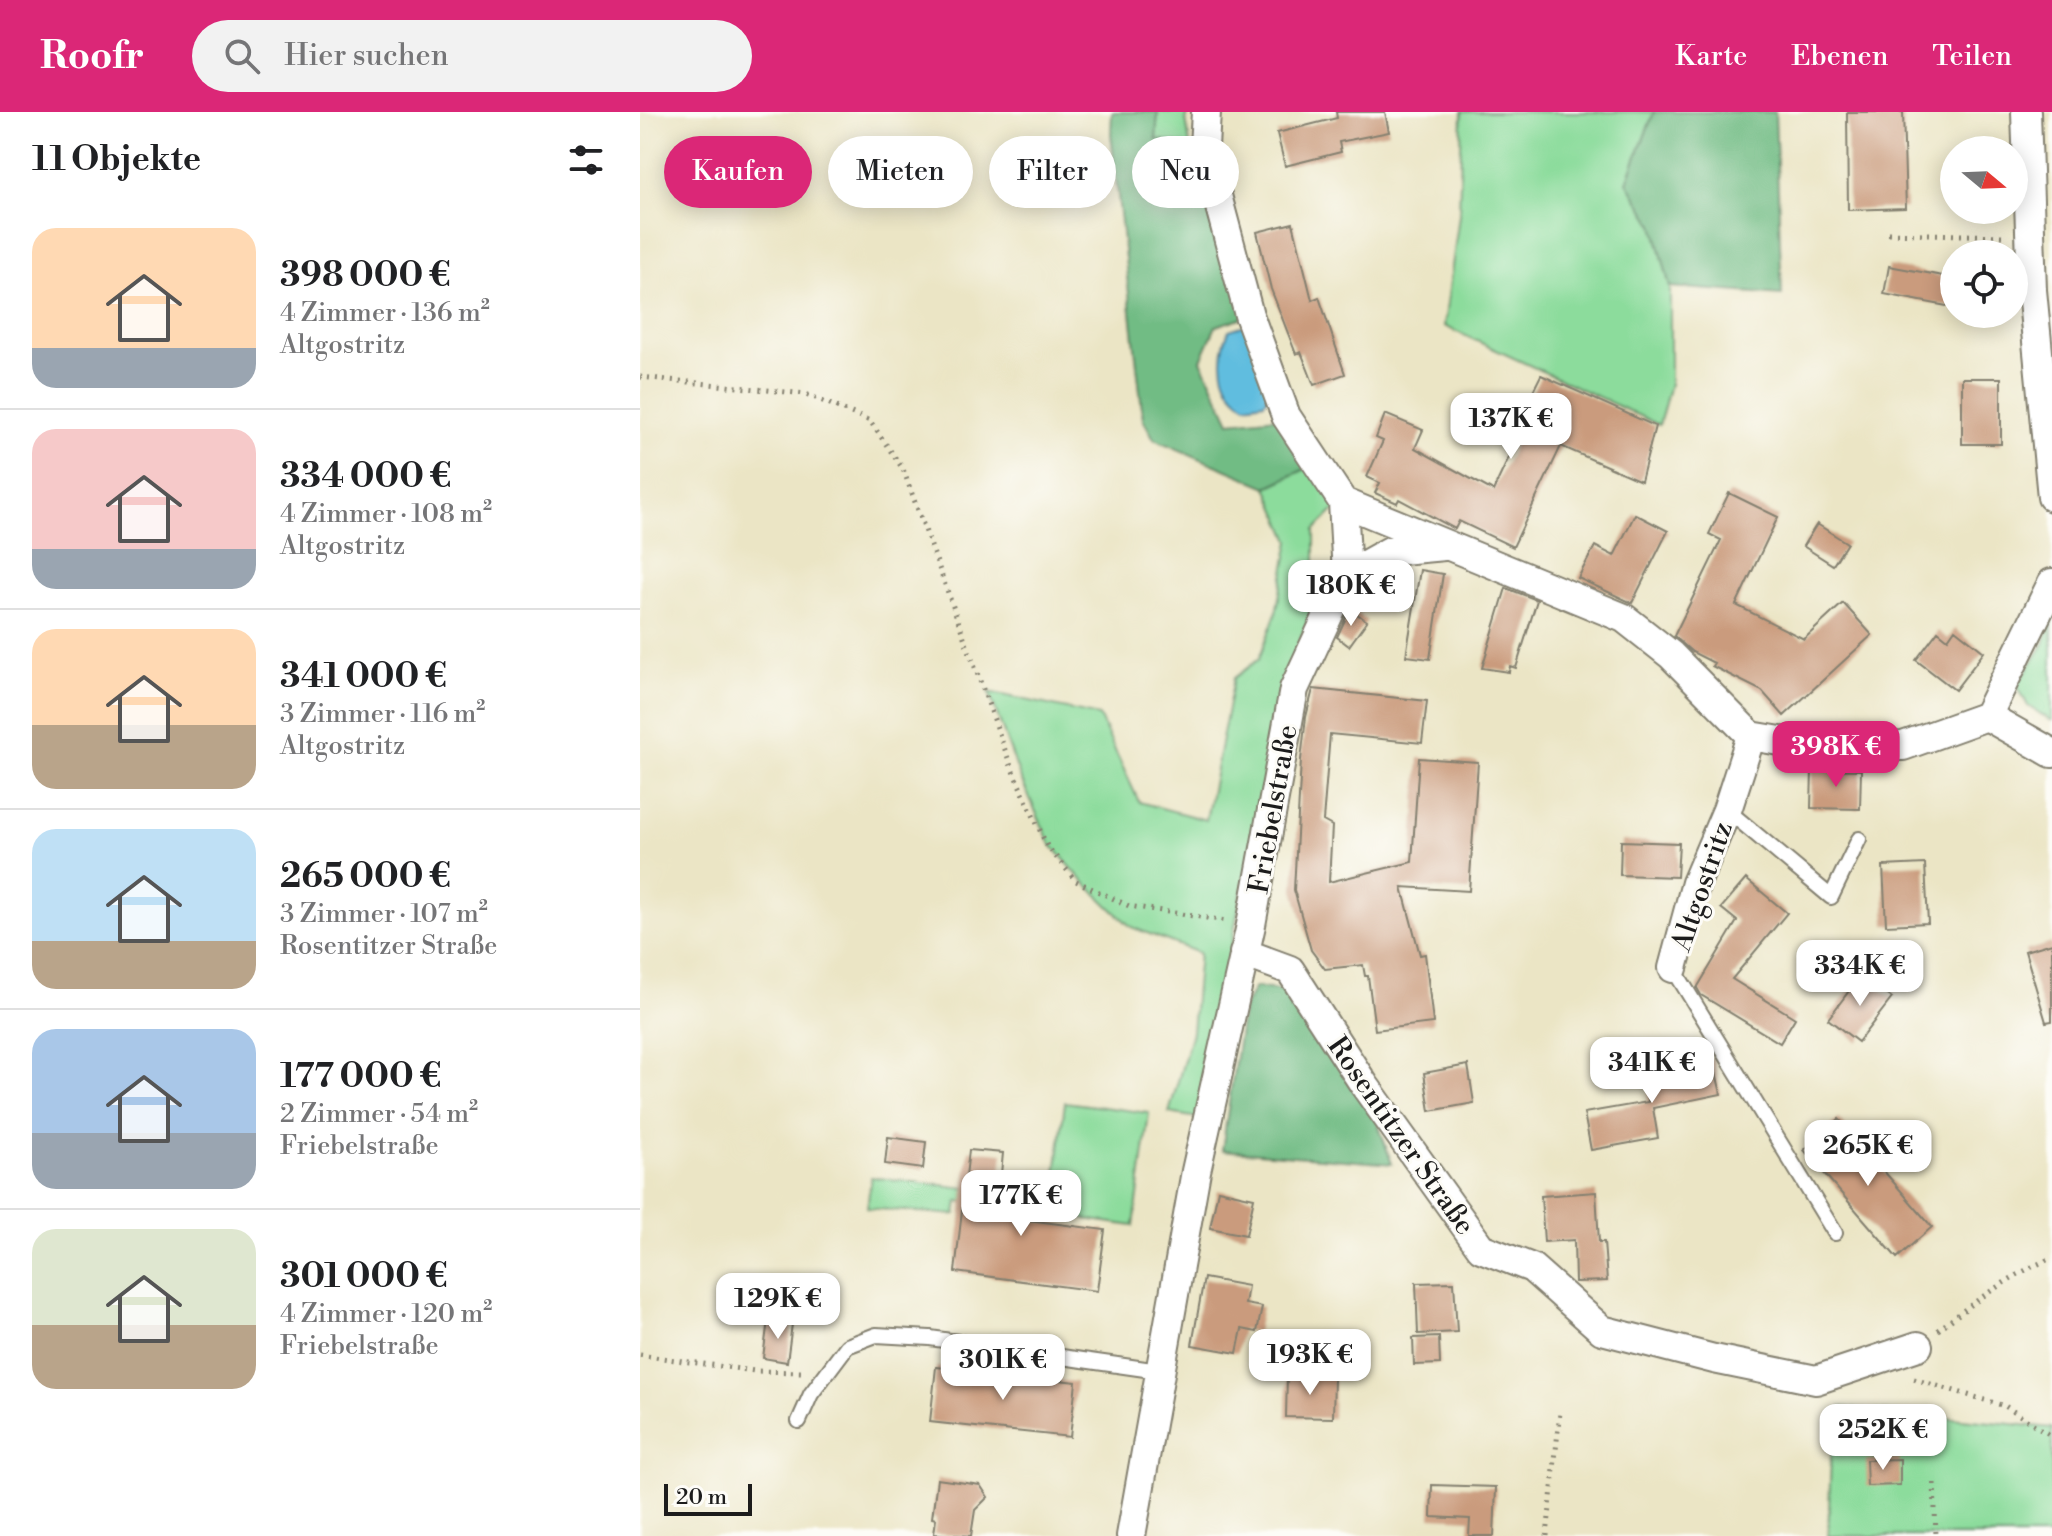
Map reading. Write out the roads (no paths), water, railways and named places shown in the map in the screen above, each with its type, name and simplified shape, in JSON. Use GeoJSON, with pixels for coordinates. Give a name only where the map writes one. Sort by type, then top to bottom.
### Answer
{"type":"FeatureCollection","features":[{"type":"Feature","properties":{"kind":"street"},"geometry":{"type":"LineString","coordinates":[[1206,112],[1204,147],[1249,315],[1286,416],[1343,502],[1624,618],[1671,655],[1751,736],[1816,747],[1903,746],[1987,716],[2052,583]]}},
{"type":"Feature","properties":{"kind":"street"},"geometry":{"type":"LineString","coordinates":[[2026,112],[2032,290],[2052,497]]}},
{"type":"Feature","properties":{"kind":"street","name":"Friebelstraße"},"geometry":{"type":"LineString","coordinates":[[1131,1536],[1196,1171],[1251,925],[1294,689],[1347,575],[1343,502]]}},
{"type":"Feature","properties":{"kind":"street"},"geometry":{"type":"LineString","coordinates":[[1347,575],[1390,551],[1449,546]]}},
{"type":"Feature","properties":{"kind":"street"},"geometry":{"type":"LineString","coordinates":[[1987,716],[2052,753]]}},
{"type":"Feature","properties":{"kind":"street","name":"Altgostritz"},"geometry":{"type":"LineString","coordinates":[[1673,968],[1696,883],[1727,810],[1751,736]]}},
{"type":"Feature","properties":{"kind":"street","name":"Rosentitzer Straße"},"geometry":{"type":"LineString","coordinates":[[1244,953],[1290,970],[1365,1086],[1481,1248],[1532,1268],[1602,1330],[1714,1359],[1816,1380],[1918,1346]]}},
{"type":"Feature","properties":{"kind":"lane"},"geometry":{"type":"LineString","coordinates":[[1727,810],[1831,897],[1859,839]]}},
{"type":"Feature","properties":{"kind":"lane","name":"Altgostritz"},"geometry":{"type":"LineString","coordinates":[[1673,968],[1835,1233]]}},
{"type":"Feature","properties":{"kind":"lane"},"geometry":{"type":"LineString","coordinates":[[799,1421],[811,1394],[847,1346],[876,1335],[930,1338],[1159,1371]]}},
{"type":"Feature","properties":{"kind":"water"},"geometry":{"type":"Polygon","coordinates":[[[1245,325],[1270,393],[1264,402],[1246,405],[1230,390],[1222,362],[1229,330],[1245,325]]]}}]}
